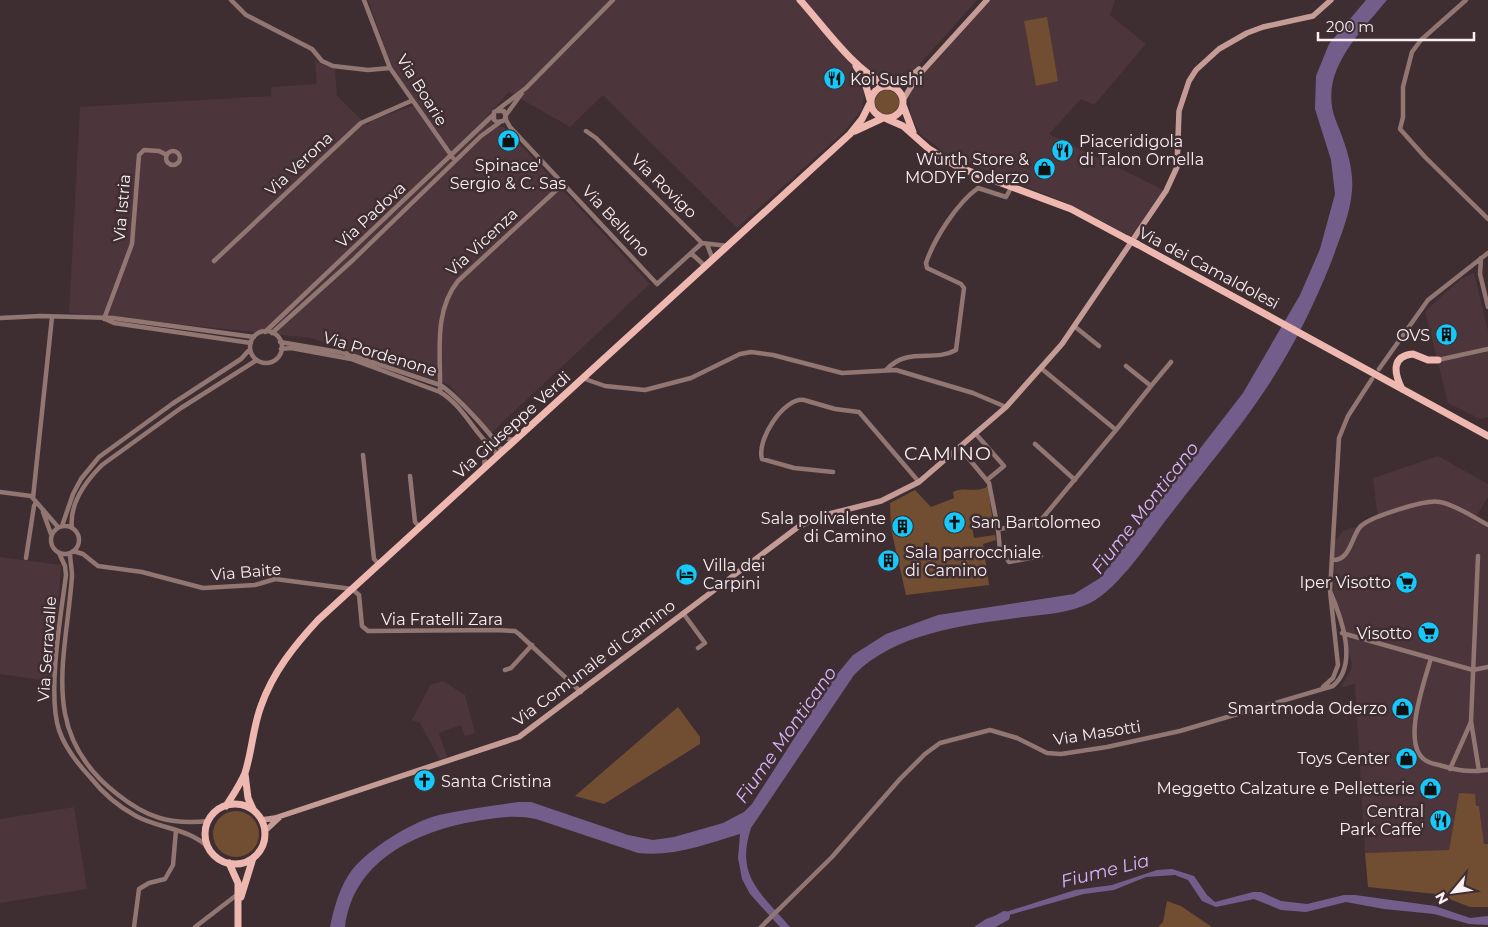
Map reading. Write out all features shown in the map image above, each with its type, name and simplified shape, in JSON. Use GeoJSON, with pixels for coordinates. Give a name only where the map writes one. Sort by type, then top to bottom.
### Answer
{"type":"FeatureCollection","features":[{"type":"Feature","properties":{"kind":"main road"},"geometry":{"type":"LineString","coordinates":[[800,0],[851,58],[875,79],[899,91],[914,135]]}},
{"type":"Feature","properties":{"kind":"main road"},"geometry":{"type":"LineString","coordinates":[[851,58],[864,79],[874,112],[885,118],[896,116],[903,102]]}},
{"type":"Feature","properties":{"kind":"main road"},"geometry":{"type":"LineString","coordinates":[[870,102],[878,88],[889,86]]}},
{"type":"Feature","properties":{"kind":"main road","name":"Via Giuseppe Verdi"},"geometry":{"type":"LineString","coordinates":[[245,771],[255,724],[276,673],[294,645],[379,564],[500,453],[585,379],[705,266],[850,134],[862,119],[870,102]]}},
{"type":"Feature","properties":{"kind":"main road","name":"Via Giuseppe Verdi"},"geometry":{"type":"LineString","coordinates":[[850,134],[867,123],[885,118]]}},
{"type":"Feature","properties":{"kind":"main road","name":"Via dei Camaldolesi"},"geometry":{"type":"LineString","coordinates":[[885,118],[914,135],[944,160],[1011,188],[1071,209],[1312,338],[1488,436]]}},
{"type":"Feature","properties":{"kind":"main road"},"geometry":{"type":"LineString","coordinates":[[1403,389],[1395,370],[1400,358],[1413,354],[1428,360],[1438,360]]}},
{"type":"Feature","properties":{"kind":"main road"},"geometry":{"type":"LineString","coordinates":[[226,806],[240,785],[245,771]]}},
{"type":"Feature","properties":{"kind":"main road"},"geometry":{"type":"LineString","coordinates":[[238,914],[244,882],[253,858],[263,846],[265,831],[262,820],[254,811],[248,798],[245,771]]}},
{"type":"Feature","properties":{"kind":"main road"},"geometry":{"type":"LineString","coordinates":[[238,927],[237,878],[228,863],[214,855],[209,848],[206,839],[208,821],[219,809],[226,806],[241,805],[254,811]]}},
{"type":"Feature","properties":{"kind":"main road"},"geometry":{"type":"LineString","coordinates":[[228,863],[245,862],[253,858]]}},
{"type":"Feature","properties":{"kind":"street"},"geometry":{"type":"LineString","coordinates":[[231,0],[246,15],[312,49],[322,61],[333,66],[368,70],[390,68]]}},
{"type":"Feature","properties":{"kind":"street","name":"Via Boarie"},"geometry":{"type":"LineString","coordinates":[[364,0],[390,68],[411,101],[456,160]]}},
{"type":"Feature","properties":{"kind":"street"},"geometry":{"type":"LineString","coordinates":[[526,88],[613,0]]}},
{"type":"Feature","properties":{"kind":"street"},"geometry":{"type":"LineString","coordinates":[[903,102],[913,81],[987,0]]}},
{"type":"Feature","properties":{"kind":"street","name":"Via Comunale di Camino"},"geometry":{"type":"LineString","coordinates":[[262,820],[284,815],[512,740],[581,692],[788,534],[810,521],[881,501],[918,482],[1006,407],[1042,369],[1074,326],[1173,179],[1178,158],[1179,111],[1189,80],[1196,70],[1219,49],[1246,33],[1263,27],[1313,16],[1331,0]]}},
{"type":"Feature","properties":{"kind":"street"},"geometry":{"type":"LineString","coordinates":[[1466,0],[1421,40],[1412,52],[1403,87],[1403,117],[1400,129],[1419,151],[1488,219]]}},
{"type":"Feature","properties":{"kind":"street"},"geometry":{"type":"LineString","coordinates":[[889,86],[906,80],[936,56]]}},
{"type":"Feature","properties":{"kind":"street","name":"Via Padova"},"geometry":{"type":"LineString","coordinates":[[265,332],[452,156],[494,113],[526,88]]}},
{"type":"Feature","properties":{"kind":"street","name":"Via Padova"},"geometry":{"type":"LineString","coordinates":[[272,333],[353,260],[456,160],[503,120],[526,88]]}},
{"type":"Feature","properties":{"kind":"street","name":"Via Verona"},"geometry":{"type":"LineString","coordinates":[[214,262],[361,123],[411,101]]}},
{"type":"Feature","properties":{"kind":"street"},"geometry":{"type":"LineString","coordinates":[[502,110],[503,120],[494,120],[494,113],[502,110]]}},
{"type":"Feature","properties":{"kind":"street","name":"Via Belluno"},"geometry":{"type":"LineString","coordinates":[[503,120],[657,284],[691,252]]}},
{"type":"Feature","properties":{"kind":"street","name":"Via Rovigo"},"geometry":{"type":"LineString","coordinates":[[586,131],[596,138],[704,243]]}},
{"type":"Feature","properties":{"kind":"street","name":"Via Istria"},"geometry":{"type":"LineString","coordinates":[[104,319],[132,244],[139,154],[144,150],[159,151],[166,155]]}},
{"type":"Feature","properties":{"kind":"street","name":"Via Vicenza"},"geometry":{"type":"LineString","coordinates":[[440,392],[441,317],[449,291],[564,183]]}},
{"type":"Feature","properties":{"kind":"street"},"geometry":{"type":"LineString","coordinates":[[886,370],[893,362],[908,356],[943,354],[956,350],[964,288],[961,284],[927,268],[926,263],[940,235],[968,195],[978,188],[1006,198],[1011,188]]}},
{"type":"Feature","properties":{"kind":"street"},"geometry":{"type":"LineString","coordinates":[[705,266],[691,252],[704,243],[728,246]]}},
{"type":"Feature","properties":{"kind":"street"},"geometry":{"type":"LineString","coordinates":[[704,243],[713,260]]}},
{"type":"Feature","properties":{"kind":"street"},"geometry":{"type":"LineString","coordinates":[[1379,369],[1424,304],[1488,252]]}},
{"type":"Feature","properties":{"kind":"street"},"geometry":{"type":"LineString","coordinates":[[1481,257],[1480,274],[1488,307]]}},
{"type":"Feature","properties":{"kind":"street"},"geometry":{"type":"LineString","coordinates":[[1468,267],[1476,268],[1480,274]]}},
{"type":"Feature","properties":{"kind":"street"},"geometry":{"type":"LineString","coordinates":[[26,558],[35,500],[52,317]]}},
{"type":"Feature","properties":{"kind":"street"},"geometry":{"type":"LineString","coordinates":[[0,318],[113,318],[254,337],[265,332],[272,333],[280,342],[281,349],[274,361],[266,363],[257,360],[250,350]]}},
{"type":"Feature","properties":{"kind":"street"},"geometry":{"type":"LineString","coordinates":[[104,319],[114,323],[251,343]]}},
{"type":"Feature","properties":{"kind":"street"},"geometry":{"type":"LineString","coordinates":[[1074,326],[1099,346]]}},
{"type":"Feature","properties":{"kind":"street"},"geometry":{"type":"LineString","coordinates":[[51,534],[60,526],[81,479],[99,457],[172,404],[241,359],[250,350],[254,337]]}},
{"type":"Feature","properties":{"kind":"street","name":"Via Pordenone"},"geometry":{"type":"LineString","coordinates":[[280,342],[345,354],[440,385],[452,393],[492,437],[500,453]]}},
{"type":"Feature","properties":{"kind":"street","name":"Via Pordenone"},"geometry":{"type":"LineString","coordinates":[[281,349],[291,348],[351,359],[440,392],[450,400],[486,443],[500,453]]}},
{"type":"Feature","properties":{"kind":"street"},"geometry":{"type":"LineString","coordinates":[[1438,360],[1488,348]]}},
{"type":"Feature","properties":{"kind":"street"},"geometry":{"type":"LineString","coordinates":[[585,379],[605,386],[645,390],[691,378],[740,354],[751,352],[773,355],[842,373],[886,370],[901,371],[973,392],[1006,407]]}},
{"type":"Feature","properties":{"kind":"street"},"geometry":{"type":"LineString","coordinates":[[72,528],[71,520],[77,499],[92,476],[102,465],[181,408],[257,360]]}},
{"type":"Feature","properties":{"kind":"street"},"geometry":{"type":"LineString","coordinates":[[998,529],[1038,522],[1171,362]]}},
{"type":"Feature","properties":{"kind":"street"},"geometry":{"type":"LineString","coordinates":[[1126,366],[1151,386]]}},
{"type":"Feature","properties":{"kind":"street"},"geometry":{"type":"LineString","coordinates":[[1042,369],[1116,430]]}},
{"type":"Feature","properties":{"kind":"street","name":"Via Masotti"},"geometry":{"type":"LineString","coordinates":[[1312,692],[1325,686],[1336,674],[1338,659],[1330,591],[1339,438],[1348,416],[1372,379]]}},
{"type":"Feature","properties":{"kind":"street"},"geometry":{"type":"LineString","coordinates":[[833,472],[794,468],[762,459],[761,448],[764,436],[791,403],[799,399],[835,409],[859,412],[918,482]]}},
{"type":"Feature","properties":{"kind":"street"},"geometry":{"type":"LineString","coordinates":[[975,433],[1004,466],[987,480]]}},
{"type":"Feature","properties":{"kind":"street"},"geometry":{"type":"LineString","coordinates":[[492,437],[516,440]]}},
{"type":"Feature","properties":{"kind":"street"},"geometry":{"type":"LineString","coordinates":[[484,468],[486,443]]}},
{"type":"Feature","properties":{"kind":"street"},"geometry":{"type":"LineString","coordinates":[[1035,444],[1074,480]]}},
{"type":"Feature","properties":{"kind":"street"},"geometry":{"type":"LineString","coordinates":[[959,447],[990,486],[1000,550],[1009,562],[1041,556]]}},
{"type":"Feature","properties":{"kind":"street"},"geometry":{"type":"LineString","coordinates":[[363,456],[374,559],[379,564]]}},
{"type":"Feature","properties":{"kind":"street"},"geometry":{"type":"LineString","coordinates":[[410,476],[415,522],[420,527]]}},
{"type":"Feature","properties":{"kind":"street"},"geometry":{"type":"LineString","coordinates":[[0,492],[27,495],[35,500],[41,509],[51,534],[52,547],[59,553],[72,552],[79,542]]}},
{"type":"Feature","properties":{"kind":"street"},"geometry":{"type":"LineString","coordinates":[[1332,560],[1346,554],[1361,526],[1370,520],[1432,501],[1449,505],[1488,525]]}},
{"type":"Feature","properties":{"kind":"street"},"geometry":{"type":"LineString","coordinates":[[41,509],[60,526],[72,528],[77,532],[79,542],[88,558]]}},
{"type":"Feature","properties":{"kind":"street","name":"Via Serravalle"},"geometry":{"type":"LineString","coordinates":[[72,552],[72,573],[62,683],[65,722],[77,750],[108,787],[127,802],[155,817],[180,824],[208,821]]}},
{"type":"Feature","properties":{"kind":"street","name":"Via Baite"},"geometry":{"type":"LineString","coordinates":[[72,552],[88,558],[98,566],[142,572],[203,588],[255,585],[274,579],[352,589]]}},
{"type":"Feature","properties":{"kind":"street","name":"Via Serravalle"},"geometry":{"type":"LineString","coordinates":[[59,553],[65,566],[66,575],[54,700],[59,729],[64,743],[77,762],[106,794],[136,816],[200,840],[209,848]]}},
{"type":"Feature","properties":{"kind":"street"},"geometry":{"type":"LineString","coordinates":[[1478,556],[1471,721],[1479,771]]}},
{"type":"Feature","properties":{"kind":"street","name":"Via Fratelli Zara"},"geometry":{"type":"LineString","coordinates":[[352,589],[359,595],[364,630],[515,631],[581,692]]}},
{"type":"Feature","properties":{"kind":"street","name":"Via Masotti"},"geometry":{"type":"LineString","coordinates":[[761,927],[832,857],[925,754],[950,739],[990,730],[1017,738],[1047,753],[1061,754],[1180,731],[1333,686],[1343,674],[1346,661],[1342,633],[1330,591]]}},
{"type":"Feature","properties":{"kind":"street"},"geometry":{"type":"LineString","coordinates":[[683,614],[705,643],[698,648]]}},
{"type":"Feature","properties":{"kind":"street"},"geometry":{"type":"LineString","coordinates":[[1333,615],[1338,632],[1473,670],[1488,667]]}},
{"type":"Feature","properties":{"kind":"street"},"geometry":{"type":"LineString","coordinates":[[505,670],[511,668],[532,645]]}},
{"type":"Feature","properties":{"kind":"street"},"geometry":{"type":"LineString","coordinates":[[1431,658],[1415,718],[1415,740],[1424,760],[1466,773],[1488,770]]}},
{"type":"Feature","properties":{"kind":"street"},"geometry":{"type":"LineString","coordinates":[[1450,769],[1471,721]]}},
{"type":"Feature","properties":{"kind":"street","name":"Via Comunale di Camino"},"geometry":{"type":"LineString","coordinates":[[265,831],[284,815]]}},
{"type":"Feature","properties":{"kind":"street"},"geometry":{"type":"LineString","coordinates":[[134,927],[139,889],[149,883],[165,879],[173,865],[176,830]]}},
{"type":"Feature","properties":{"kind":"street"},"geometry":{"type":"LineString","coordinates":[[195,927],[238,894]]}},
{"type":"Feature","properties":{"kind":"shaded area"},"geometry":{"type":"Polygon","coordinates":[[[368,0],[977,0],[910,75],[896,82],[885,82],[874,75],[863,86],[862,109],[845,131],[737,228],[603,95],[570,127],[509,92],[487,116],[496,127],[504,127],[650,284],[491,433],[449,385],[311,338],[69,313],[80,107],[271,96],[271,87],[317,84],[315,61],[335,69],[337,96],[367,125],[373,120],[418,104],[392,67],[368,0]]]}},
{"type":"Feature","properties":{"kind":"shaded area"},"geometry":{"type":"Polygon","coordinates":[[[988,0],[1115,0],[1110,15],[1146,44],[1094,105],[1081,99],[1049,134],[1166,191],[1134,238],[1067,203],[948,155],[920,134],[911,115],[909,97],[918,78],[988,0]]]}},
{"type":"Feature","properties":{"kind":"shaded area"},"geometry":{"type":"Polygon","coordinates":[[[1366,0],[1387,0],[1344,55],[1336,71],[1332,87],[1332,103],[1336,121],[1343,138],[1352,173],[1349,209],[1332,260],[1317,296],[1272,380],[1240,426],[1135,562],[1101,596],[1090,603],[1066,611],[979,623],[911,640],[871,660],[854,675],[751,828],[746,859],[749,872],[761,894],[790,927],[780,927],[750,894],[742,879],[738,858],[740,834],[677,851],[651,854],[638,853],[536,819],[504,817],[449,827],[408,843],[389,854],[373,868],[360,885],[350,904],[345,927],[330,927],[341,890],[352,870],[369,853],[392,837],[416,823],[439,815],[518,802],[531,802],[628,835],[653,840],[674,837],[723,823],[744,812],[752,804],[829,684],[853,655],[886,634],[938,615],[1074,594],[1100,578],[1243,393],[1300,295],[1320,249],[1335,194],[1331,160],[1315,109],[1316,76],[1329,44],[1366,0]]]}},
{"type":"Feature","properties":{"kind":"shaded area"},"geometry":{"type":"Polygon","coordinates":[[[1047,17],[1058,81],[1036,86],[1024,21],[1047,17]]]}},
{"type":"Feature","properties":{"kind":"shaded area"},"geometry":{"type":"Polygon","coordinates":[[[887,90],[896,93],[899,102],[896,111],[887,114],[878,111],[875,102],[878,93],[887,90]]]}},
{"type":"Feature","properties":{"kind":"shaded area"},"geometry":{"type":"Polygon","coordinates":[[[1474,273],[1488,331],[1488,417],[1480,419],[1448,403],[1425,311],[1461,279],[1474,273]]]}},
{"type":"Feature","properties":{"kind":"shaded area"},"geometry":{"type":"Polygon","coordinates":[[[1438,456],[1488,484],[1488,497],[1474,520],[1488,528],[1488,844],[1484,845],[1479,806],[1476,806],[1459,794],[1449,851],[1365,853],[1355,684],[1340,688],[1351,670],[1352,664],[1334,592],[1335,541],[1343,531],[1378,520],[1373,478],[1438,456]]]}},
{"type":"Feature","properties":{"kind":"shaded area"},"geometry":{"type":"Polygon","coordinates":[[[988,486],[993,523],[972,526],[974,538],[995,535],[996,540],[983,544],[989,585],[906,595],[891,529],[890,503],[915,490],[931,507],[954,498],[953,492],[957,490],[979,489],[988,486]]]}},
{"type":"Feature","properties":{"kind":"shaded area"},"geometry":{"type":"Polygon","coordinates":[[[0,557],[61,565],[54,676],[48,681],[0,674],[0,557]]]}},
{"type":"Feature","properties":{"kind":"shaded area"},"geometry":{"type":"Polygon","coordinates":[[[443,681],[465,695],[475,733],[465,736],[461,725],[439,733],[447,757],[440,760],[420,723],[412,720],[430,685],[443,681]]]}},
{"type":"Feature","properties":{"kind":"shaded area"},"geometry":{"type":"Polygon","coordinates":[[[678,707],[700,737],[700,744],[604,804],[575,796],[678,707]]]}},
{"type":"Feature","properties":{"kind":"shaded area"},"geometry":{"type":"Polygon","coordinates":[[[1459,793],[1475,794],[1476,806],[1479,806],[1484,844],[1488,844],[1488,907],[1470,907],[1436,894],[1368,887],[1365,853],[1449,850],[1459,793]]]}},
{"type":"Feature","properties":{"kind":"shaded area"},"geometry":{"type":"Polygon","coordinates":[[[74,807],[87,889],[0,903],[0,819],[74,807]]]}},
{"type":"Feature","properties":{"kind":"shaded area"},"geometry":{"type":"Polygon","coordinates":[[[236,811],[249,815],[255,821],[259,834],[255,847],[249,853],[236,857],[223,853],[217,847],[213,834],[217,821],[223,815],[236,811]]]}},
{"type":"Feature","properties":{"kind":"shaded area"},"geometry":{"type":"Polygon","coordinates":[[[1172,869],[1194,876],[1207,895],[1215,902],[1253,892],[1261,892],[1281,901],[1307,904],[1344,895],[1355,895],[1435,906],[1470,918],[1488,916],[1488,925],[1469,924],[1434,914],[1384,909],[1346,902],[1306,912],[1281,910],[1254,899],[1216,907],[1202,901],[1188,880],[1175,875],[1146,877],[1114,890],[1084,894],[1009,915],[984,927],[974,927],[986,919],[1075,890],[1112,885],[1157,870],[1172,869]]]}},
{"type":"Feature","properties":{"kind":"shaded area"},"geometry":{"type":"Polygon","coordinates":[[[1167,901],[1181,906],[1212,927],[1158,927],[1163,922],[1167,901]]]}},
{"type":"Feature","properties":{"kind":"waterway","name":"Fiume Lia"},"geometry":{"type":"LineString","coordinates":[[985,927],[1005,916]]}},
{"type":"Feature","properties":{"kind":"place","name":"Koi Sushi"},"geometry":{"type":"Point","coordinates":[834,79]}},
{"type":"Feature","properties":{"kind":"place","name":"Spinace' Sergio & C. Sas"},"geometry":{"type":"Point","coordinates":[508,141]}},
{"type":"Feature","properties":{"kind":"place","name":"Piaceridigola di Talon Ornella"},"geometry":{"type":"Point","coordinates":[1063,150]}},
{"type":"Feature","properties":{"kind":"place","name":"Würth Store & MODYF Oderzo"},"geometry":{"type":"Point","coordinates":[1045,168]}},
{"type":"Feature","properties":{"kind":"place","name":"OVS"},"geometry":{"type":"Point","coordinates":[1446,335]}},
{"type":"Feature","properties":{"kind":"place","name":"San Bartolomeo"},"geometry":{"type":"Point","coordinates":[955,522]}},
{"type":"Feature","properties":{"kind":"place","name":"Sala polivalente di Camino"},"geometry":{"type":"Point","coordinates":[902,527]}},
{"type":"Feature","properties":{"kind":"place","name":"Sala parrocchiale di Camino"},"geometry":{"type":"Point","coordinates":[889,561]}},
{"type":"Feature","properties":{"kind":"place","name":"Villa dei Carpini"},"geometry":{"type":"Point","coordinates":[687,574]}},
{"type":"Feature","properties":{"kind":"place","name":"Iper Visotto"},"geometry":{"type":"Point","coordinates":[1407,582]}},
{"type":"Feature","properties":{"kind":"place","name":"Visotto"},"geometry":{"type":"Point","coordinates":[1428,633]}},
{"type":"Feature","properties":{"kind":"place","name":"Smartmoda Oderzo"},"geometry":{"type":"Point","coordinates":[1403,708]}},
{"type":"Feature","properties":{"kind":"place","name":"Toys Center"},"geometry":{"type":"Point","coordinates":[1406,758]}},
{"type":"Feature","properties":{"kind":"place","name":"Santa Cristina"},"geometry":{"type":"Point","coordinates":[425,781]}},
{"type":"Feature","properties":{"kind":"place","name":"Meggetto Calzature e Pelletterie"},"geometry":{"type":"Point","coordinates":[1431,788]}},
{"type":"Feature","properties":{"kind":"place","name":"Central Park Caffe'"},"geometry":{"type":"Point","coordinates":[1440,820]}},
{"type":"Feature","properties":{"kind":"district","name":"CAMINO"},"geometry":{"type":"Point","coordinates":[948,453]}},
{"type":"Feature","properties":{"kind":"water label","name":"Fiume Monticano"},"geometry":{"type":"Point","coordinates":[1145,508]}},
{"type":"Feature","properties":{"kind":"water label","name":"Fiume Monticano"},"geometry":{"type":"Point","coordinates":[786,735]}}]}
